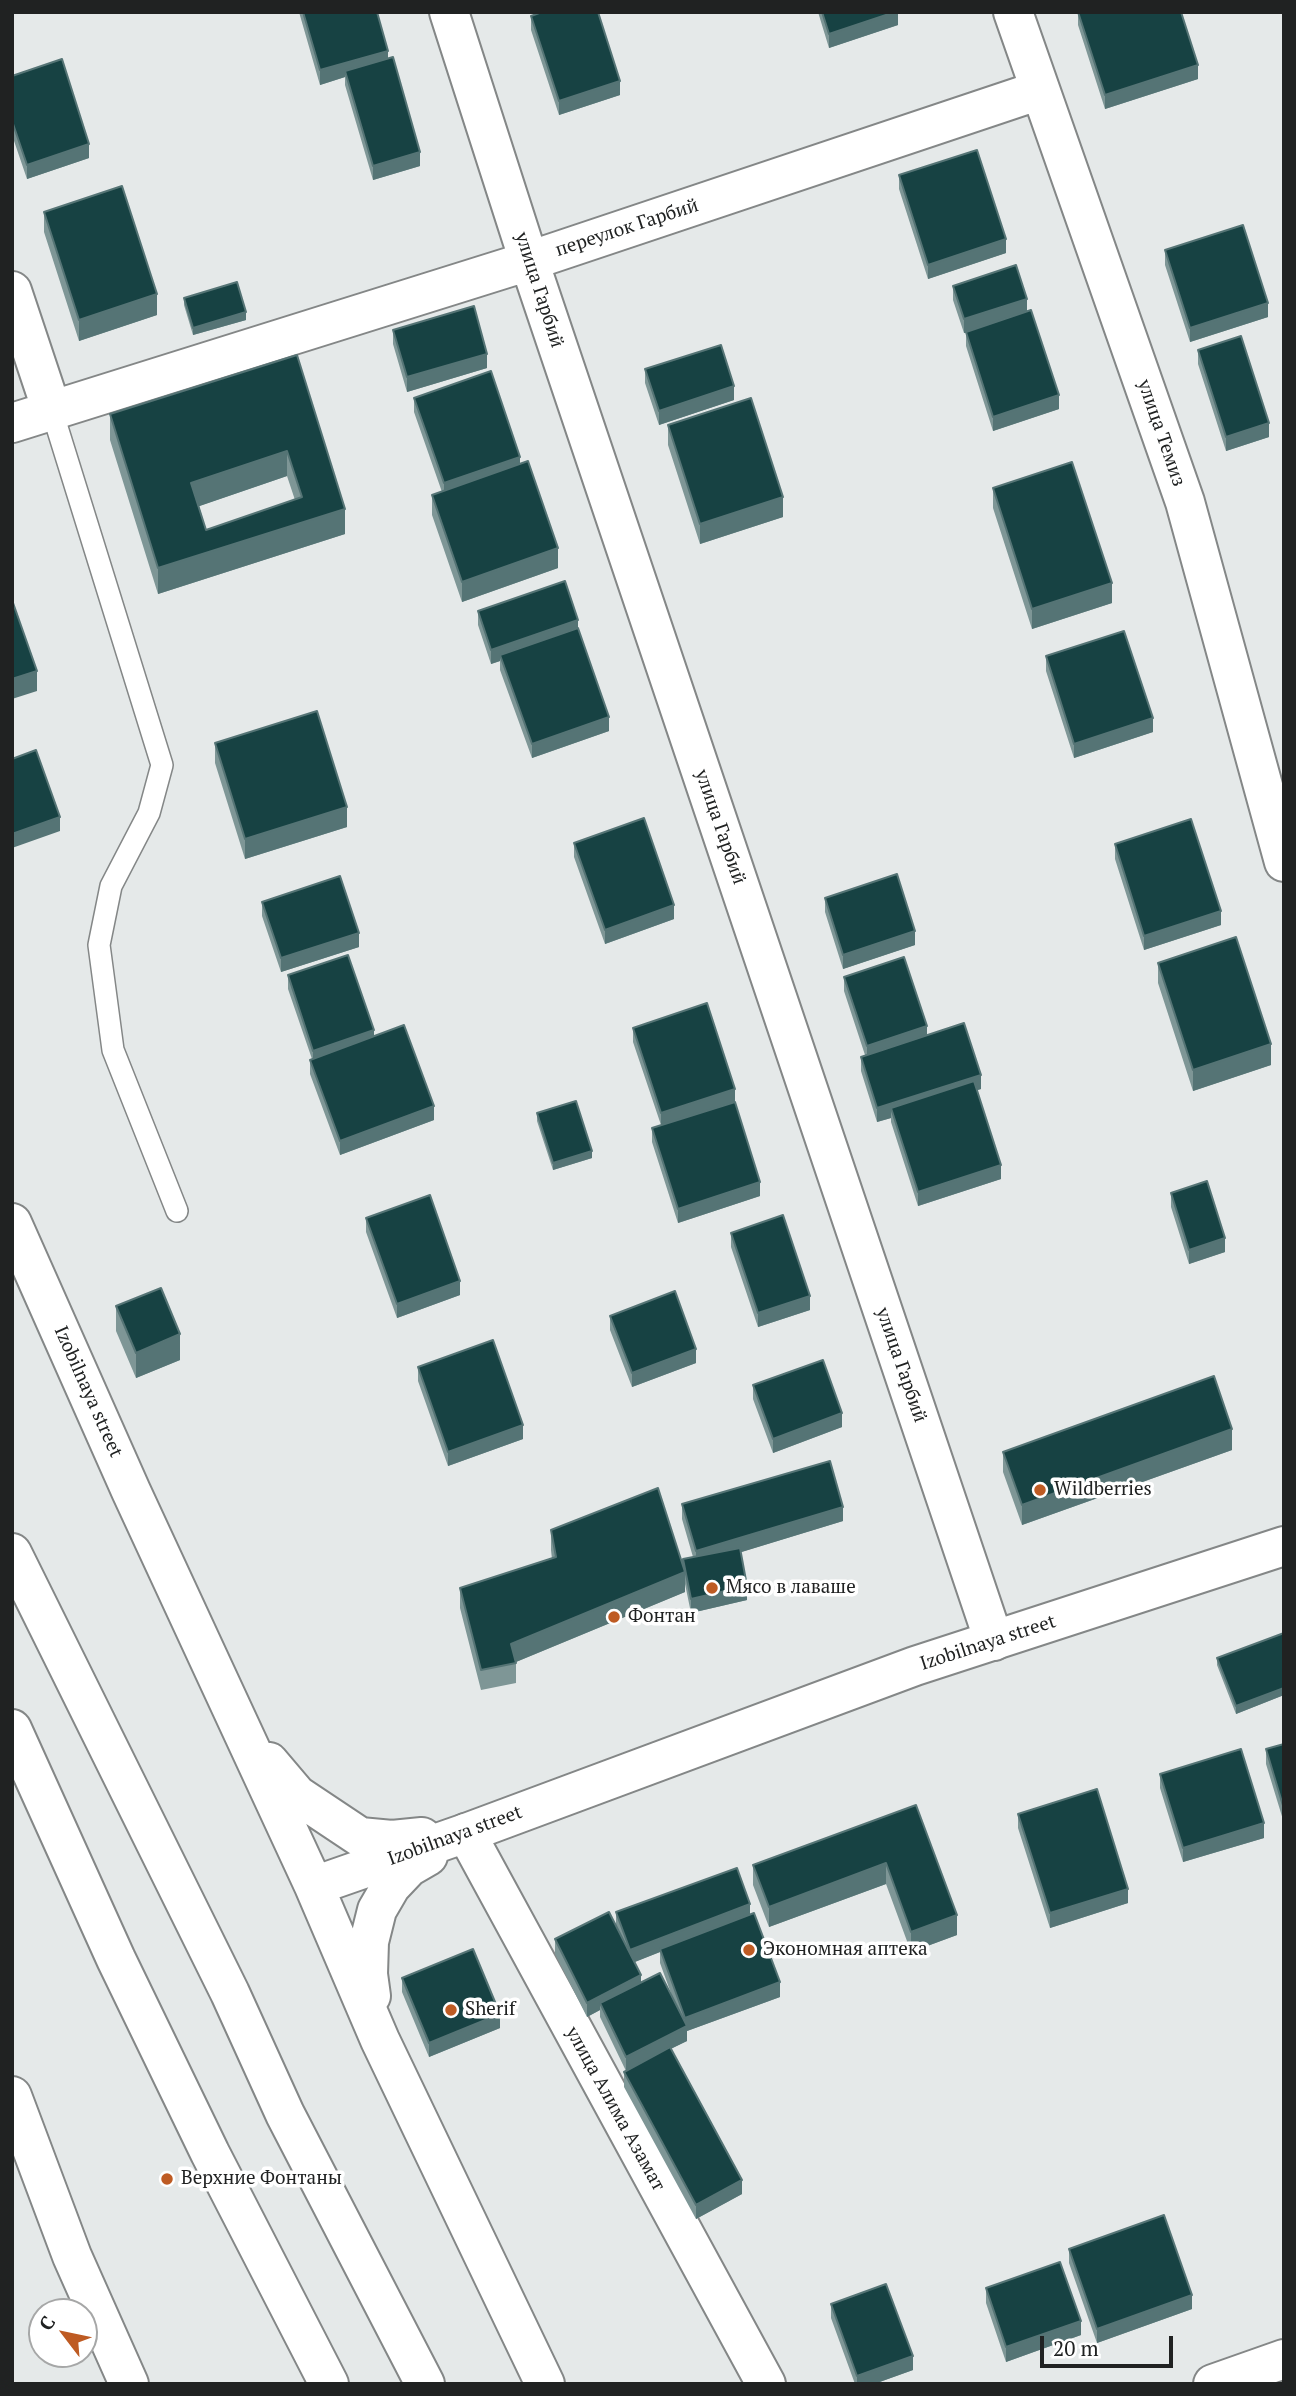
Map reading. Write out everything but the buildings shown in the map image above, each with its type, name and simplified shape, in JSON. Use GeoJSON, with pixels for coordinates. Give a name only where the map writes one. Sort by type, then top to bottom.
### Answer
{"type":"FeatureCollection","features":[{"type":"Feature","properties":{"kind":"street","name":"улица Гарбий"},"geometry":{"type":"LineString","coordinates":[[449,12],[529,261],[993,1641]]}},
{"type":"Feature","properties":{"kind":"street","name":"улица Темиз"},"geometry":{"type":"LineString","coordinates":[[1013,12],[1185,502],[1284,862]]}},
{"type":"Feature","properties":{"kind":"street","name":"переулок Гарбий"},"geometry":{"type":"LineString","coordinates":[[12,423],[529,261],[1040,90]]}},
{"type":"Feature","properties":{"kind":"street"},"geometry":{"type":"LineString","coordinates":[[12,291],[52,411]]}},
{"type":"Feature","properties":{"kind":"street","name":"Izobilnaya street"},"geometry":{"type":"LineString","coordinates":[[12,1223],[131,1491],[314,1886],[466,1833],[915,1666],[1284,1546]]}},
{"type":"Feature","properties":{"kind":"street"},"geometry":{"type":"LineString","coordinates":[[12,1553],[212,1956],[285,2114],[425,2384]]}},
{"type":"Feature","properties":{"kind":"street"},"geometry":{"type":"LineString","coordinates":[[232,1708],[273,1769],[297,1795],[360,1837],[392,1840],[466,1833]]}},
{"type":"Feature","properties":{"kind":"street"},"geometry":{"type":"LineString","coordinates":[[12,1729],[116,1959],[210,2153],[329,2384]]}},
{"type":"Feature","properties":{"kind":"street"},"geometry":{"type":"LineString","coordinates":[[377,2032],[368,1974],[369,1942],[377,1910],[391,1886],[409,1867],[466,1833]]}},
{"type":"Feature","properties":{"kind":"street","name":"улица Алима Азамат"},"geometry":{"type":"LineString","coordinates":[[466,1833],[766,2384]]}},
{"type":"Feature","properties":{"kind":"street"},"geometry":{"type":"LineString","coordinates":[[314,1886],[377,2032],[545,2384]]}},
{"type":"Feature","properties":{"kind":"street"},"geometry":{"type":"LineString","coordinates":[[12,2096],[72,2256],[129,2384]]}},
{"type":"Feature","properties":{"kind":"street"},"geometry":{"type":"LineString","coordinates":[[1213,2384],[1284,2359]]}},
{"type":"Feature","properties":{"kind":"lane"},"geometry":{"type":"LineString","coordinates":[[52,411],[162,765],[149,813],[111,886],[99,945],[113,1050],[177,1211]]}},
{"type":"Feature","properties":{"kind":"place","name":"Wildberries"},"geometry":{"type":"Point","coordinates":[1040,1490]}},
{"type":"Feature","properties":{"kind":"place","name":"Мясо в лаваше"},"geometry":{"type":"Point","coordinates":[712,1588]}},
{"type":"Feature","properties":{"kind":"place","name":"Фонтан"},"geometry":{"type":"Point","coordinates":[614,1617]}},
{"type":"Feature","properties":{"kind":"place","name":"Экономная аптека"},"geometry":{"type":"Point","coordinates":[749,1950]}},
{"type":"Feature","properties":{"kind":"place","name":"Sherif"},"geometry":{"type":"Point","coordinates":[451,2010]}},
{"type":"Feature","properties":{"kind":"place","name":"Верхние Фонтаны"},"geometry":{"type":"Point","coordinates":[167,2179]}}]}
